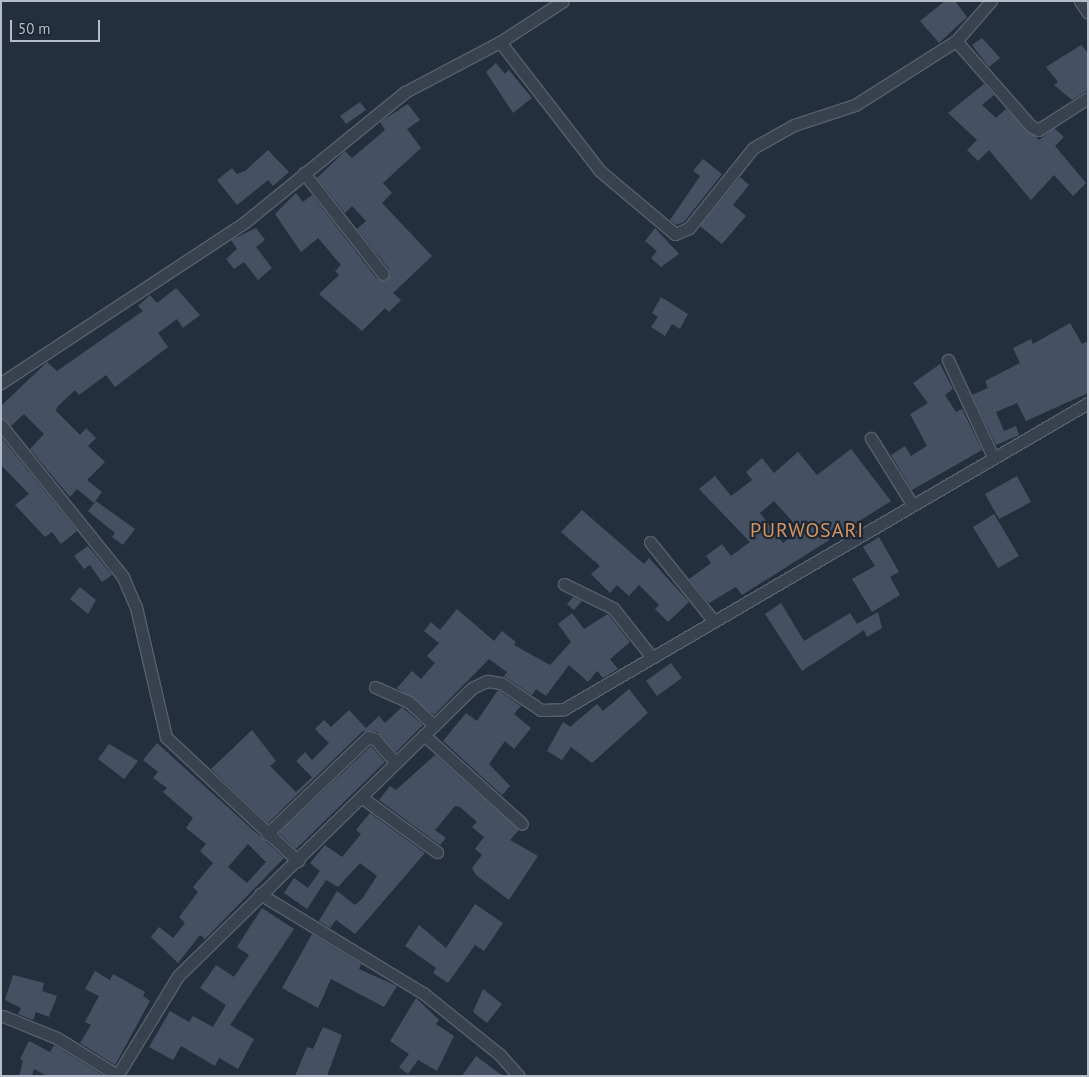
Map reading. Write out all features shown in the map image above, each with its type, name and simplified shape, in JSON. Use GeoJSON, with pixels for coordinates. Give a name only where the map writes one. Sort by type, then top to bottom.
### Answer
{"type":"FeatureCollection","features":[{"type":"Feature","properties":{"kind":"street"},"geometry":{"type":"LineString","coordinates":[[1,383],[245,222],[405,92],[500,42],[563,1]]}},
{"type":"Feature","properties":{"kind":"street"},"geometry":{"type":"LineString","coordinates":[[500,42],[600,171],[676,234],[688,228],[753,148],[794,125],[856,105],[956,41],[991,1]]}},
{"type":"Feature","properties":{"kind":"street"},"geometry":{"type":"LineString","coordinates":[[1080,1],[1088,13]]}},
{"type":"Feature","properties":{"kind":"street"},"geometry":{"type":"LineString","coordinates":[[956,41],[1038,130],[1088,98]]}},
{"type":"Feature","properties":{"kind":"street"},"geometry":{"type":"LineString","coordinates":[[304,173],[383,274]]}},
{"type":"Feature","properties":{"kind":"street"},"geometry":{"type":"LineString","coordinates":[[948,360],[993,457]]}},
{"type":"Feature","properties":{"kind":"street"},"geometry":{"type":"LineString","coordinates":[[3,1016],[57,1038],[117,1075],[178,976],[472,688],[487,681],[501,683],[551,712],[564,710],[712,620],[1088,403]]}},
{"type":"Feature","properties":{"kind":"street"},"geometry":{"type":"LineString","coordinates":[[1,425],[123,577],[136,607],[166,738],[267,834],[298,860]]}},
{"type":"Feature","properties":{"kind":"street"},"geometry":{"type":"LineString","coordinates":[[871,438],[912,504]]}},
{"type":"Feature","properties":{"kind":"street"},"geometry":{"type":"LineString","coordinates":[[650,542],[712,620]]}},
{"type":"Feature","properties":{"kind":"street"},"geometry":{"type":"LineString","coordinates":[[564,584],[613,608],[651,656]]}},
{"type":"Feature","properties":{"kind":"street"},"geometry":{"type":"LineString","coordinates":[[375,687],[409,702],[434,725]]}},
{"type":"Feature","properties":{"kind":"street"},"geometry":{"type":"LineString","coordinates":[[424,735],[522,824]]}},
{"type":"Feature","properties":{"kind":"street"},"geometry":{"type":"LineString","coordinates":[[267,834],[368,737],[375,739],[395,762]]}},
{"type":"Feature","properties":{"kind":"street"},"geometry":{"type":"LineString","coordinates":[[361,797],[437,852]]}},
{"type":"Feature","properties":{"kind":"street"},"geometry":{"type":"LineString","coordinates":[[260,894],[423,993],[500,1054],[519,1076]]}},
{"type":"Feature","properties":{"kind":"building"},"geometry":{"type":"Polygon","coordinates":[[[945,1],[955,1],[967,17],[939,43],[920,21],[945,1]]]}},
{"type":"Feature","properties":{"kind":"building"},"geometry":{"type":"Polygon","coordinates":[[[982,38],[1000,58],[989,67],[972,45],[982,38]]]}},
{"type":"Feature","properties":{"kind":"building"},"geometry":{"type":"Polygon","coordinates":[[[1081,45],[1088,53],[1088,90],[1072,100],[1054,85],[1058,82],[1046,67],[1081,45]]]}},
{"type":"Feature","properties":{"kind":"building"},"geometry":{"type":"Polygon","coordinates":[[[496,63],[505,74],[509,70],[532,98],[513,113],[486,72],[496,63]]]}},
{"type":"Feature","properties":{"kind":"building"},"geometry":{"type":"Polygon","coordinates":[[[984,84],[994,95],[982,105],[996,118],[1006,109],[1039,140],[1054,128],[1064,137],[1055,146],[1086,183],[1073,196],[1054,175],[1031,200],[989,150],[978,161],[967,150],[977,140],[948,113],[984,84]]]}},
{"type":"Feature","properties":{"kind":"building"},"geometry":{"type":"Polygon","coordinates":[[[360,102],[366,110],[346,124],[340,116],[360,102]]]}},
{"type":"Feature","properties":{"kind":"building"},"geometry":{"type":"Polygon","coordinates":[[[408,104],[420,120],[407,129],[421,148],[383,183],[392,193],[382,203],[432,256],[393,293],[401,300],[389,312],[385,308],[362,331],[319,294],[339,275],[335,271],[341,265],[318,238],[301,252],[275,214],[296,193],[303,202],[312,195],[377,279],[388,280],[389,269],[357,229],[366,221],[352,206],[345,213],[317,178],[345,151],[352,158],[385,130],[380,122],[408,104]]]}},
{"type":"Feature","properties":{"kind":"building"},"geometry":{"type":"Polygon","coordinates":[[[268,150],[289,172],[273,186],[268,180],[237,205],[217,180],[232,168],[237,174],[245,171],[268,150]]]}},
{"type":"Feature","properties":{"kind":"building"},"geometry":{"type":"Polygon","coordinates":[[[703,159],[722,174],[684,222],[676,225],[670,220],[700,176],[693,171],[703,159]]]}},
{"type":"Feature","properties":{"kind":"building"},"geometry":{"type":"Polygon","coordinates":[[[740,177],[749,185],[733,205],[746,216],[722,244],[700,226],[740,177]]]}},
{"type":"Feature","properties":{"kind":"building"},"geometry":{"type":"Polygon","coordinates":[[[256,228],[265,240],[256,247],[272,268],[258,280],[244,262],[234,269],[226,259],[237,249],[231,240],[256,228]]]}},
{"type":"Feature","properties":{"kind":"building"},"geometry":{"type":"Polygon","coordinates":[[[655,228],[679,254],[661,267],[651,258],[657,251],[645,241],[655,228]]]}},
{"type":"Feature","properties":{"kind":"building"},"geometry":{"type":"Polygon","coordinates":[[[176,288],[200,315],[183,328],[177,319],[158,333],[168,347],[115,387],[106,375],[79,395],[75,390],[57,407],[56,411],[80,435],[86,428],[96,438],[88,446],[105,462],[87,480],[102,492],[94,503],[77,489],[70,497],[30,449],[44,434],[24,414],[11,426],[1,418],[1,406],[47,362],[57,371],[143,311],[138,306],[150,295],[157,303],[176,288]]]}},
{"type":"Feature","properties":{"kind":"building"},"geometry":{"type":"Polygon","coordinates":[[[661,297],[688,314],[680,329],[672,324],[665,336],[651,327],[658,317],[652,313],[661,297]]]}},
{"type":"Feature","properties":{"kind":"building"},"geometry":{"type":"Polygon","coordinates":[[[1070,323],[1082,344],[1088,341],[1088,393],[1026,421],[1017,403],[996,412],[1004,431],[1016,426],[1019,435],[996,445],[972,395],[988,388],[985,381],[1020,363],[1013,348],[1031,339],[1033,344],[1070,323]]]}},
{"type":"Feature","properties":{"kind":"building"},"geometry":{"type":"Polygon","coordinates":[[[940,364],[953,389],[945,395],[956,412],[962,409],[982,450],[912,490],[891,455],[905,446],[911,456],[927,446],[910,414],[928,403],[913,383],[940,364]]]}},
{"type":"Feature","properties":{"kind":"building"},"geometry":{"type":"Polygon","coordinates":[[[1,437],[77,531],[61,544],[52,532],[45,537],[15,505],[29,494],[1,465],[1,437]]]}},
{"type":"Feature","properties":{"kind":"building"},"geometry":{"type":"Polygon","coordinates":[[[851,449],[891,501],[742,595],[736,587],[709,603],[689,579],[711,563],[706,556],[722,544],[731,556],[750,542],[699,489],[715,476],[731,496],[752,480],[746,472],[762,458],[774,473],[798,452],[817,475],[851,449]],[[774,501],[760,513],[783,543],[800,530],[774,501]]]}},
{"type":"Feature","properties":{"kind":"building"},"geometry":{"type":"Polygon","coordinates":[[[1017,476],[1031,502],[999,519],[985,494],[1017,476]]]}},
{"type":"Feature","properties":{"kind":"building"},"geometry":{"type":"Polygon","coordinates":[[[96,501],[135,529],[123,545],[112,537],[115,533],[88,511],[96,501]]]}},
{"type":"Feature","properties":{"kind":"building"},"geometry":{"type":"Polygon","coordinates":[[[582,510],[644,564],[649,558],[689,602],[668,622],[655,609],[659,605],[639,585],[629,596],[617,585],[610,593],[591,574],[600,566],[561,532],[582,510]]]}},
{"type":"Feature","properties":{"kind":"building"},"geometry":{"type":"Polygon","coordinates":[[[994,514],[1019,556],[998,568],[973,527],[994,514]]]}},
{"type":"Feature","properties":{"kind":"building"},"geometry":{"type":"Polygon","coordinates":[[[879,537],[899,572],[890,577],[900,595],[872,612],[852,579],[875,566],[863,547],[879,537]]]}},
{"type":"Feature","properties":{"kind":"building"},"geometry":{"type":"Polygon","coordinates":[[[88,546],[112,575],[102,582],[90,565],[84,569],[74,556],[88,546]]]}},
{"type":"Feature","properties":{"kind":"building"},"geometry":{"type":"Polygon","coordinates":[[[80,587],[96,600],[88,614],[70,599],[80,587]]]}},
{"type":"Feature","properties":{"kind":"building"},"geometry":{"type":"Polygon","coordinates":[[[573,597],[582,601],[574,610],[567,604],[573,597]]]}},
{"type":"Feature","properties":{"kind":"building"},"geometry":{"type":"Polygon","coordinates":[[[781,603],[804,641],[850,613],[857,624],[878,612],[882,628],[867,637],[864,630],[802,671],[765,614],[781,603]]]}},
{"type":"Feature","properties":{"kind":"building"},"geometry":{"type":"Polygon","coordinates":[[[457,609],[494,641],[502,631],[516,642],[514,645],[550,665],[571,642],[558,624],[572,613],[584,629],[608,614],[630,642],[610,659],[618,669],[603,678],[597,671],[588,682],[569,665],[546,696],[536,689],[532,695],[504,676],[507,672],[489,659],[434,715],[397,688],[412,671],[421,679],[435,663],[427,656],[439,643],[424,631],[431,622],[440,630],[457,609]]]}},
{"type":"Feature","properties":{"kind":"building"},"geometry":{"type":"Polygon","coordinates":[[[671,663],[682,678],[657,696],[646,681],[671,663]]]}},
{"type":"Feature","properties":{"kind":"building"},"geometry":{"type":"Polygon","coordinates":[[[629,689],[648,713],[592,763],[571,747],[562,760],[547,751],[563,722],[570,727],[597,704],[603,711],[629,689]]]}},
{"type":"Feature","properties":{"kind":"building"},"geometry":{"type":"Polygon","coordinates":[[[498,690],[521,706],[514,714],[531,728],[514,749],[505,741],[489,764],[510,786],[502,795],[443,741],[466,713],[477,721],[498,690]]]}},
{"type":"Feature","properties":{"kind":"building"},"geometry":{"type":"Polygon","coordinates":[[[402,707],[423,725],[396,752],[378,732],[363,731],[268,823],[211,769],[252,730],[276,761],[270,766],[296,792],[312,777],[296,761],[305,752],[312,760],[329,743],[315,729],[324,720],[331,727],[349,710],[366,728],[379,716],[385,723],[402,707]]]}},
{"type":"Feature","properties":{"kind":"building"},"geometry":{"type":"Polygon","coordinates":[[[157,743],[284,858],[205,939],[200,935],[178,963],[151,937],[159,927],[173,938],[185,923],[179,917],[198,892],[193,887],[213,863],[200,851],[206,844],[186,828],[193,818],[163,792],[167,788],[153,778],[158,772],[143,760],[157,743]],[[248,844],[228,867],[247,883],[266,862],[248,844]]]}},
{"type":"Feature","properties":{"kind":"building"},"geometry":{"type":"Polygon","coordinates":[[[109,744],[138,761],[124,779],[98,759],[109,744]]]}},
{"type":"Feature","properties":{"kind":"building"},"geometry":{"type":"Polygon","coordinates":[[[371,746],[385,762],[296,849],[279,833],[371,746]]]}},
{"type":"Feature","properties":{"kind":"building"},"geometry":{"type":"Polygon","coordinates":[[[435,755],[519,830],[510,840],[538,856],[509,900],[476,875],[472,868],[482,855],[475,849],[484,837],[472,827],[477,822],[460,807],[455,806],[435,830],[446,838],[440,845],[379,800],[390,786],[396,790],[435,755]]]}},
{"type":"Feature","properties":{"kind":"building"},"geometry":{"type":"Polygon","coordinates":[[[370,813],[425,853],[355,934],[336,920],[330,928],[319,921],[337,891],[355,905],[362,899],[377,876],[360,863],[338,887],[326,880],[307,909],[284,893],[294,878],[308,888],[320,871],[310,863],[325,845],[342,857],[361,834],[356,830],[370,813]]]}},
{"type":"Feature","properties":{"kind":"building"},"geometry":{"type":"Polygon","coordinates":[[[475,904],[503,923],[484,951],[475,945],[448,983],[433,973],[436,968],[405,946],[419,925],[446,948],[475,904]]]}},
{"type":"Feature","properties":{"kind":"building"},"geometry":{"type":"Polygon","coordinates":[[[262,908],[294,929],[230,1025],[254,1039],[238,1069],[219,1058],[215,1066],[181,1046],[173,1060],[149,1047],[170,1011],[189,1022],[193,1016],[213,1027],[226,1005],[200,988],[216,965],[234,977],[249,955],[237,947],[262,908]]]}},
{"type":"Feature","properties":{"kind":"building"},"geometry":{"type":"Polygon","coordinates":[[[312,934],[361,964],[359,969],[397,986],[384,1007],[331,979],[318,1008],[282,988],[312,934]]]}},
{"type":"Feature","properties":{"kind":"building"},"geometry":{"type":"Polygon","coordinates":[[[95,971],[110,980],[113,974],[145,992],[143,996],[150,1001],[115,1065],[80,1043],[91,1025],[85,1022],[99,996],[85,989],[95,971]]]}},
{"type":"Feature","properties":{"kind":"building"},"geometry":{"type":"Polygon","coordinates":[[[13,975],[44,983],[42,991],[57,996],[49,1017],[36,1012],[33,1020],[18,1014],[21,1008],[5,1000],[13,975]]]}},
{"type":"Feature","properties":{"kind":"building"},"geometry":{"type":"Polygon","coordinates":[[[483,989],[502,1004],[487,1023],[473,1012],[483,989]]]}},
{"type":"Feature","properties":{"kind":"building"},"geometry":{"type":"Polygon","coordinates":[[[416,998],[439,1020],[436,1024],[454,1036],[437,1071],[418,1060],[408,1074],[399,1067],[409,1054],[390,1041],[416,998]]]}},
{"type":"Feature","properties":{"kind":"building"},"geometry":{"type":"Polygon","coordinates":[[[323,1027],[342,1035],[327,1076],[295,1076],[307,1047],[313,1049],[323,1027]]]}},
{"type":"Feature","properties":{"kind":"building"},"geometry":{"type":"Polygon","coordinates":[[[29,1041],[50,1052],[54,1045],[104,1076],[47,1076],[34,1069],[32,1076],[19,1076],[23,1061],[20,1059],[29,1041]]]}},
{"type":"Feature","properties":{"kind":"building"},"geometry":{"type":"Polygon","coordinates":[[[476,1056],[503,1076],[462,1076],[476,1056]]]}},
{"type":"Feature","properties":{"kind":"district","name":"PURWOSARI"},"geometry":{"type":"Point","coordinates":[807,530]}}]}
